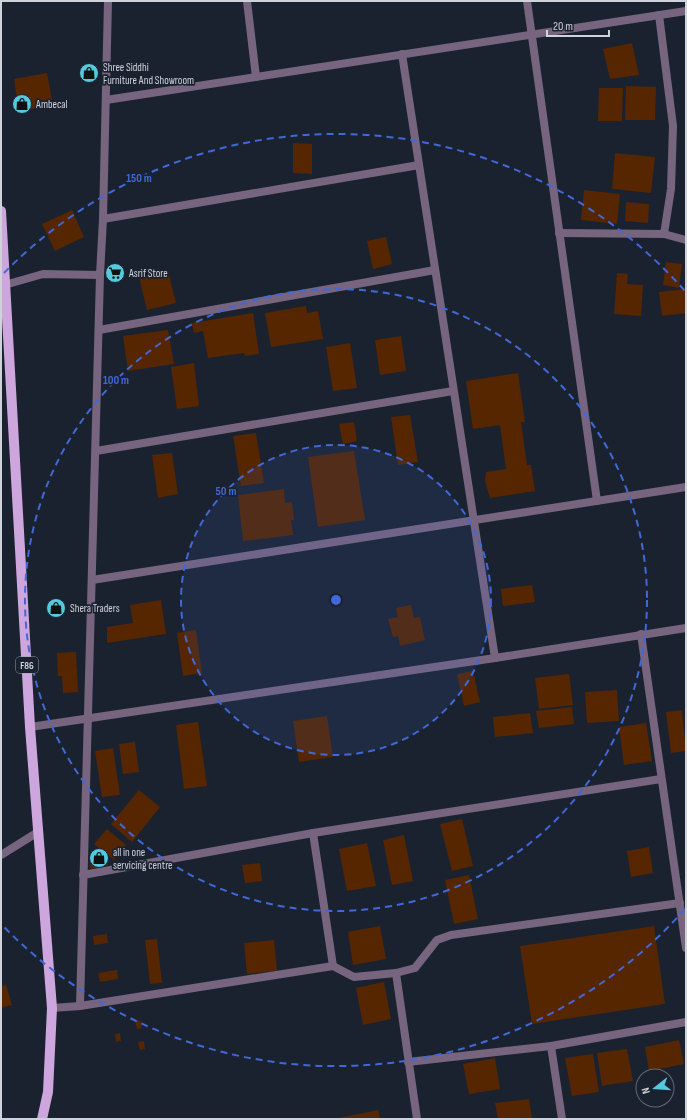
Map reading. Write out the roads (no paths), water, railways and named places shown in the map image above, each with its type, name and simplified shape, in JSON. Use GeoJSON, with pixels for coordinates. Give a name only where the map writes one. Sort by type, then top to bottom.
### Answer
{"type":"FeatureCollection","features":[{"type":"Feature","properties":{"kind":"main road","name":"F86"},"geometry":{"type":"LineString","coordinates":[[1,211],[3,286],[30,727],[52,1008],[48,1092],[42,1119]]}},
{"type":"Feature","properties":{"kind":"street"},"geometry":{"type":"LineString","coordinates":[[80,1006],[108,1]]}},
{"type":"Feature","properties":{"kind":"street"},"geometry":{"type":"LineString","coordinates":[[247,1],[256,77]]}},
{"type":"Feature","properties":{"kind":"street"},"geometry":{"type":"LineString","coordinates":[[527,1],[597,501]]}},
{"type":"Feature","properties":{"kind":"street"},"geometry":{"type":"LineString","coordinates":[[106,100],[686,11]]}},
{"type":"Feature","properties":{"kind":"street"},"geometry":{"type":"LineString","coordinates":[[659,15],[673,126],[671,189],[664,234]]}},
{"type":"Feature","properties":{"kind":"street"},"geometry":{"type":"LineString","coordinates":[[402,54],[495,658]]}},
{"type":"Feature","properties":{"kind":"street"},"geometry":{"type":"LineString","coordinates":[[103,219],[419,165]]}},
{"type":"Feature","properties":{"kind":"street"},"geometry":{"type":"LineString","coordinates":[[559,232],[664,234],[686,240]]}},
{"type":"Feature","properties":{"kind":"street"},"geometry":{"type":"LineString","coordinates":[[98,330],[435,270]]}},
{"type":"Feature","properties":{"kind":"street"},"geometry":{"type":"LineString","coordinates":[[3,286],[43,274],[100,275]]}},
{"type":"Feature","properties":{"kind":"street"},"geometry":{"type":"LineString","coordinates":[[96,451],[453,391]]}},
{"type":"Feature","properties":{"kind":"street"},"geometry":{"type":"LineString","coordinates":[[92,580],[686,487]]}},
{"type":"Feature","properties":{"kind":"street"},"geometry":{"type":"LineString","coordinates":[[30,727],[686,628]]}},
{"type":"Feature","properties":{"kind":"street"},"geometry":{"type":"LineString","coordinates":[[641,634],[686,948]]}},
{"type":"Feature","properties":{"kind":"street"},"geometry":{"type":"LineString","coordinates":[[83,874],[314,833],[662,779]]}},
{"type":"Feature","properties":{"kind":"street"},"geometry":{"type":"LineString","coordinates":[[1,855],[38,832]]}},
{"type":"Feature","properties":{"kind":"street"},"geometry":{"type":"LineString","coordinates":[[314,833],[333,966]]}},
{"type":"Feature","properties":{"kind":"street"},"geometry":{"type":"LineString","coordinates":[[52,1008],[80,1006],[333,966],[354,977],[396,973],[416,968],[437,940],[451,935],[680,903]]}},
{"type":"Feature","properties":{"kind":"street"},"geometry":{"type":"LineString","coordinates":[[396,973],[417,1119]]}},
{"type":"Feature","properties":{"kind":"street"},"geometry":{"type":"LineString","coordinates":[[408,1062],[551,1046],[686,1022]]}},
{"type":"Feature","properties":{"kind":"street"},"geometry":{"type":"LineString","coordinates":[[551,1046],[562,1119]]}},
{"type":"Feature","properties":{"kind":"place","name":"Shree Siddhi Furniture And Showroom"},"geometry":{"type":"Point","coordinates":[89,73]}},
{"type":"Feature","properties":{"kind":"place","name":"Ambecal"},"geometry":{"type":"Point","coordinates":[22,104]}},
{"type":"Feature","properties":{"kind":"place","name":"Asrif Store"},"geometry":{"type":"Point","coordinates":[115,273]}},
{"type":"Feature","properties":{"kind":"place","name":"Shera Traders"},"geometry":{"type":"Point","coordinates":[56,608]}},
{"type":"Feature","properties":{"kind":"place","name":"all in one servicing centre"},"geometry":{"type":"Point","coordinates":[99,858]}}]}
